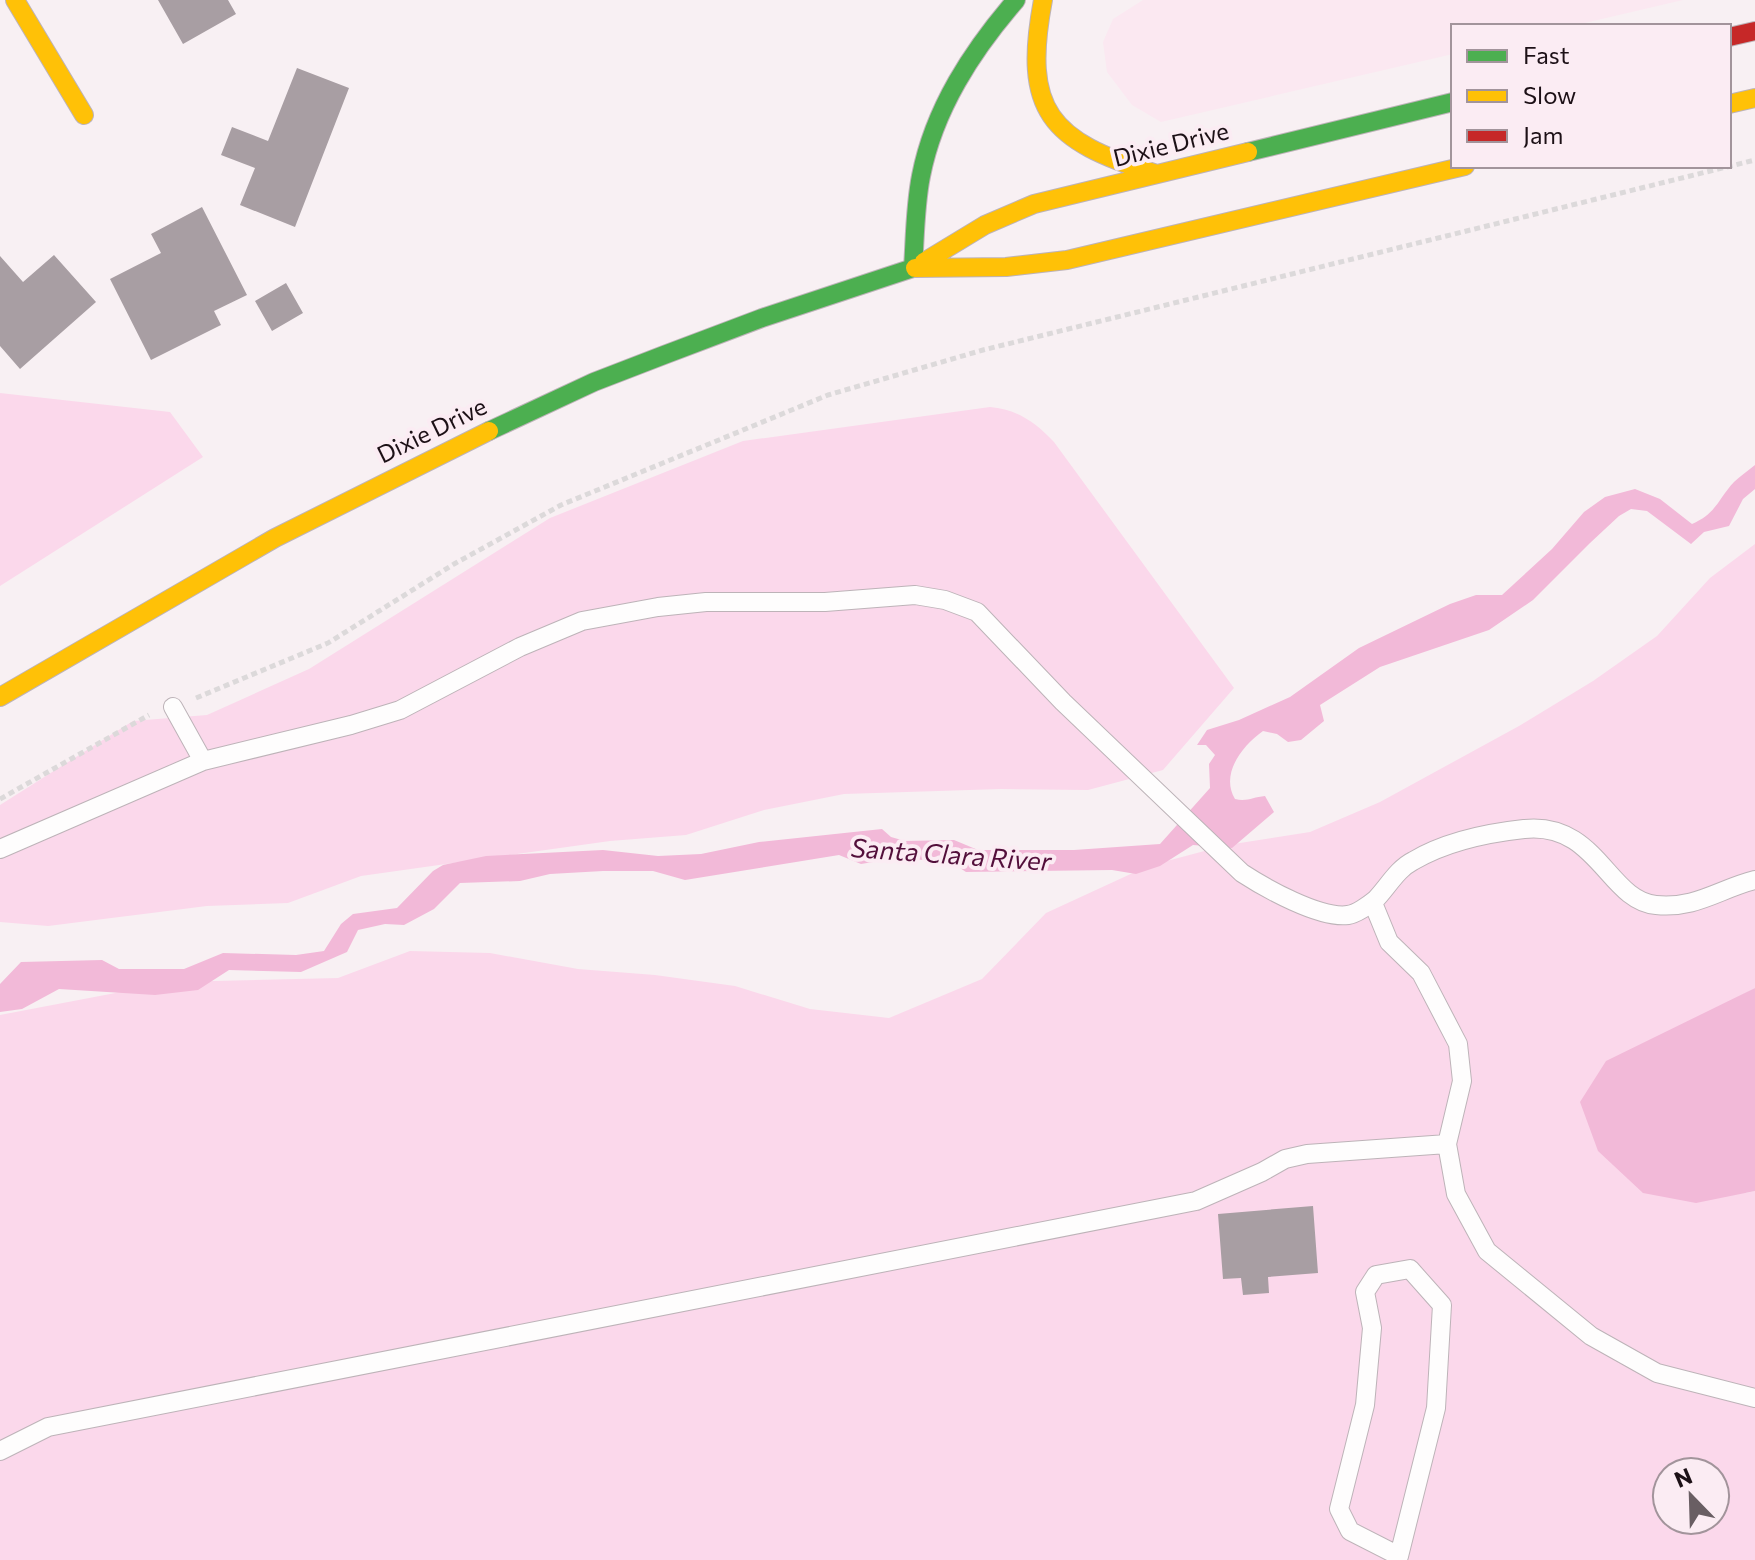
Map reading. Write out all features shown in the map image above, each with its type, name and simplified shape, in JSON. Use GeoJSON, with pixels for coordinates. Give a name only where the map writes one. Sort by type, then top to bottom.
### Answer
{"type":"FeatureCollection","features":[{"type":"Feature","properties":{"kind":"main road"},"geometry":{"type":"LineString","coordinates":[[15,0],[84,115]]}},
{"type":"Feature","properties":{"kind":"main road"},"geometry":{"type":"LineString","coordinates":[[913,268],[922,175],[936,123],[957,79],[983,39],[1016,0]]}},
{"type":"Feature","properties":{"kind":"main road"},"geometry":{"type":"LineString","coordinates":[[1043,0],[1036,29],[1034,69],[1046,109],[1058,127],[1086,148],[1117,164],[1154,173]]}},
{"type":"Feature","properties":{"kind":"main road"},"geometry":{"type":"LineString","coordinates":[[1731,37],[1755,31]]}},
{"type":"Feature","properties":{"kind":"main road"},"geometry":{"type":"LineString","coordinates":[[1731,104],[1755,98]]}},
{"type":"Feature","properties":{"kind":"main road","name":"Dixie Drive"},"geometry":{"type":"LineString","coordinates":[[0,697],[275,538],[476,436],[594,382],[722,332],[913,268],[1008,214],[1154,173],[1451,102]]}},
{"type":"Feature","properties":{"kind":"main road","name":"Dixie Drive"},"geometry":{"type":"LineString","coordinates":[[913,268],[1006,267],[1067,260],[1457,168]]}},
{"type":"Feature","properties":{"kind":"lane"},"geometry":{"type":"LineString","coordinates":[[0,849],[203,761],[400,710],[520,647],[582,621],[706,602],[825,602],[915,595],[945,600],[977,612],[1103,741],[1242,873],[1275,894],[1325,912],[1349,915],[1373,903],[1410,862],[1447,846],[1528,828],[1554,831],[1572,838],[1632,895],[1652,905],[1677,906],[1712,898],[1755,880]]}},
{"type":"Feature","properties":{"kind":"lane"},"geometry":{"type":"LineString","coordinates":[[181,704],[203,761]]}},
{"type":"Feature","properties":{"kind":"lane"},"geometry":{"type":"LineString","coordinates":[[1373,903],[1389,942],[1421,973],[1458,1044],[1462,1081],[1447,1144],[1456,1194],[1487,1251],[1591,1336],[1657,1373],[1755,1398]]}},
{"type":"Feature","properties":{"kind":"lane"},"geometry":{"type":"LineString","coordinates":[[0,1451],[48,1427],[1196,1201],[1285,1159],[1307,1154],[1447,1144]]}},
{"type":"Feature","properties":{"kind":"lane"},"geometry":{"type":"LineString","coordinates":[[1410,1269],[1442,1305],[1436,1408],[1398,1558],[1350,1531],[1339,1509],[1365,1405],[1372,1328],[1365,1292],[1376,1275],[1410,1269]]}},
{"type":"Feature","properties":{"kind":"path"},"geometry":{"type":"LineString","coordinates":[[1731,166],[1755,160]]}},
{"type":"Feature","properties":{"kind":"path"},"geometry":{"type":"LineString","coordinates":[[0,799],[149,715],[228,687],[328,643],[454,564],[561,505],[828,395],[983,350],[1722,168]]}},
{"type":"Feature","properties":{"kind":"shaded area"},"geometry":{"type":"Polygon","coordinates":[[[1143,0],[1683,0],[1581,24],[1451,24],[1451,54],[1161,122],[1132,105],[1107,72],[1103,42],[1113,19],[1143,0]]]}},
{"type":"Feature","properties":{"kind":"shaded area"},"geometry":{"type":"Polygon","coordinates":[[[0,393],[170,412],[203,457],[0,586],[0,393]]]}},
{"type":"Feature","properties":{"kind":"shaded area"},"geometry":{"type":"Polygon","coordinates":[[[990,407],[1025,418],[1054,442],[1234,688],[1163,770],[1088,790],[1001,789],[844,794],[764,810],[686,835],[610,841],[361,876],[288,903],[207,906],[48,926],[0,922],[0,805],[133,721],[207,715],[309,669],[550,518],[743,441],[990,407]]]}},
{"type":"Feature","properties":{"kind":"shaded area"},"geometry":{"type":"Polygon","coordinates":[[[1755,544],[1755,988],[1736,998],[1746,1193],[1755,1191],[1755,1560],[0,1560],[0,1015],[173,982],[338,978],[410,951],[490,953],[578,969],[735,986],[810,1009],[889,1018],[982,979],[1046,913],[1148,866],[1227,845],[1310,832],[1380,802],[1519,726],[1593,681],[1657,636],[1710,578],[1755,544]]]}},
{"type":"Feature","properties":{"kind":"water","name":"Santa Clara River"},"geometry":{"type":"Polygon","coordinates":[[[1755,465],[1755,489],[1743,499],[1729,526],[1704,532],[1691,544],[1647,511],[1631,509],[1619,516],[1533,600],[1489,630],[1380,667],[1320,705],[1324,721],[1301,740],[1288,742],[1277,734],[1263,731],[1248,744],[1236,761],[1230,780],[1231,790],[1235,799],[1265,796],[1274,812],[1232,848],[1193,845],[1160,866],[1136,874],[1112,870],[966,872],[951,862],[897,858],[861,864],[839,855],[685,880],[653,871],[603,871],[550,874],[520,881],[460,883],[434,909],[404,925],[385,924],[358,930],[347,952],[301,972],[229,970],[198,990],[155,995],[59,989],[22,1009],[0,1012],[0,984],[21,962],[102,960],[119,969],[184,969],[223,953],[296,955],[324,951],[341,924],[353,914],[397,908],[433,871],[443,865],[486,856],[603,850],[658,856],[701,854],[759,842],[882,829],[891,837],[905,841],[954,840],[978,850],[1074,850],[1160,844],[1210,788],[1209,764],[1215,755],[1206,745],[1197,745],[1207,730],[1239,720],[1290,697],[1359,648],[1450,604],[1476,595],[1502,595],[1552,549],[1584,512],[1605,497],[1635,489],[1660,499],[1692,524],[1712,510],[1734,482],[1755,465]]]}},
{"type":"Feature","properties":{"kind":"water"},"geometry":{"type":"Polygon","coordinates":[[[1755,988],[1755,1191],[1696,1203],[1643,1193],[1598,1151],[1580,1102],[1606,1061],[1755,988]]]}},
{"type":"Feature","properties":{"kind":"building"},"geometry":{"type":"Polygon","coordinates":[[[158,0],[228,0],[236,14],[183,44],[158,0]]]}},
{"type":"Feature","properties":{"kind":"building"},"geometry":{"type":"Polygon","coordinates":[[[297,68],[349,88],[295,227],[240,205],[255,168],[221,155],[232,127],[268,141],[297,68]]]}},
{"type":"Feature","properties":{"kind":"building"},"geometry":{"type":"Polygon","coordinates":[[[202,207],[247,295],[214,311],[221,325],[151,360],[110,279],[161,253],[151,234],[202,207]]]}},
{"type":"Feature","properties":{"kind":"building"},"geometry":{"type":"Polygon","coordinates":[[[54,255],[96,302],[20,369],[0,346],[0,256],[23,282],[54,255]]]}},
{"type":"Feature","properties":{"kind":"building"},"geometry":{"type":"Polygon","coordinates":[[[286,283],[303,313],[272,331],[255,301],[286,283]]]}},
{"type":"Feature","properties":{"kind":"building"},"geometry":{"type":"Polygon","coordinates":[[[1313,1206],[1318,1273],[1268,1277],[1269,1293],[1243,1295],[1241,1278],[1223,1279],[1218,1214],[1313,1206]]]}},
{"type":"Feature","properties":{"kind":"traffic: fast"},"geometry":{"type":"LineString","coordinates":[[913,268],[919,187],[935,127],[970,60],[1016,0]]}},
{"type":"Feature","properties":{"kind":"traffic: fast"},"geometry":{"type":"LineString","coordinates":[[1248,152],[1451,102]]}},
{"type":"Feature","properties":{"kind":"traffic: fast"},"geometry":{"type":"LineString","coordinates":[[489,431],[594,382],[762,318],[924,262]]}},
{"type":"Feature","properties":{"kind":"traffic: slow"},"geometry":{"type":"LineString","coordinates":[[15,0],[84,115]]}},
{"type":"Feature","properties":{"kind":"traffic: slow"},"geometry":{"type":"LineString","coordinates":[[1043,0],[1037,38],[1037,69],[1041,95],[1052,116],[1068,133],[1090,148],[1154,173]]}},
{"type":"Feature","properties":{"kind":"traffic: slow"},"geometry":{"type":"LineString","coordinates":[[1731,104],[1755,98]]}},
{"type":"Feature","properties":{"kind":"traffic: slow"},"geometry":{"type":"LineString","coordinates":[[924,262],[985,225],[1034,204],[1248,152]]}},
{"type":"Feature","properties":{"kind":"traffic: slow"},"geometry":{"type":"LineString","coordinates":[[915,268],[1006,267],[1067,260],[1457,168]]}},
{"type":"Feature","properties":{"kind":"traffic: slow"},"geometry":{"type":"LineString","coordinates":[[0,697],[275,538],[489,431]]}},
{"type":"Feature","properties":{"kind":"traffic: jam"},"geometry":{"type":"LineString","coordinates":[[1731,37],[1755,31]]}}]}
